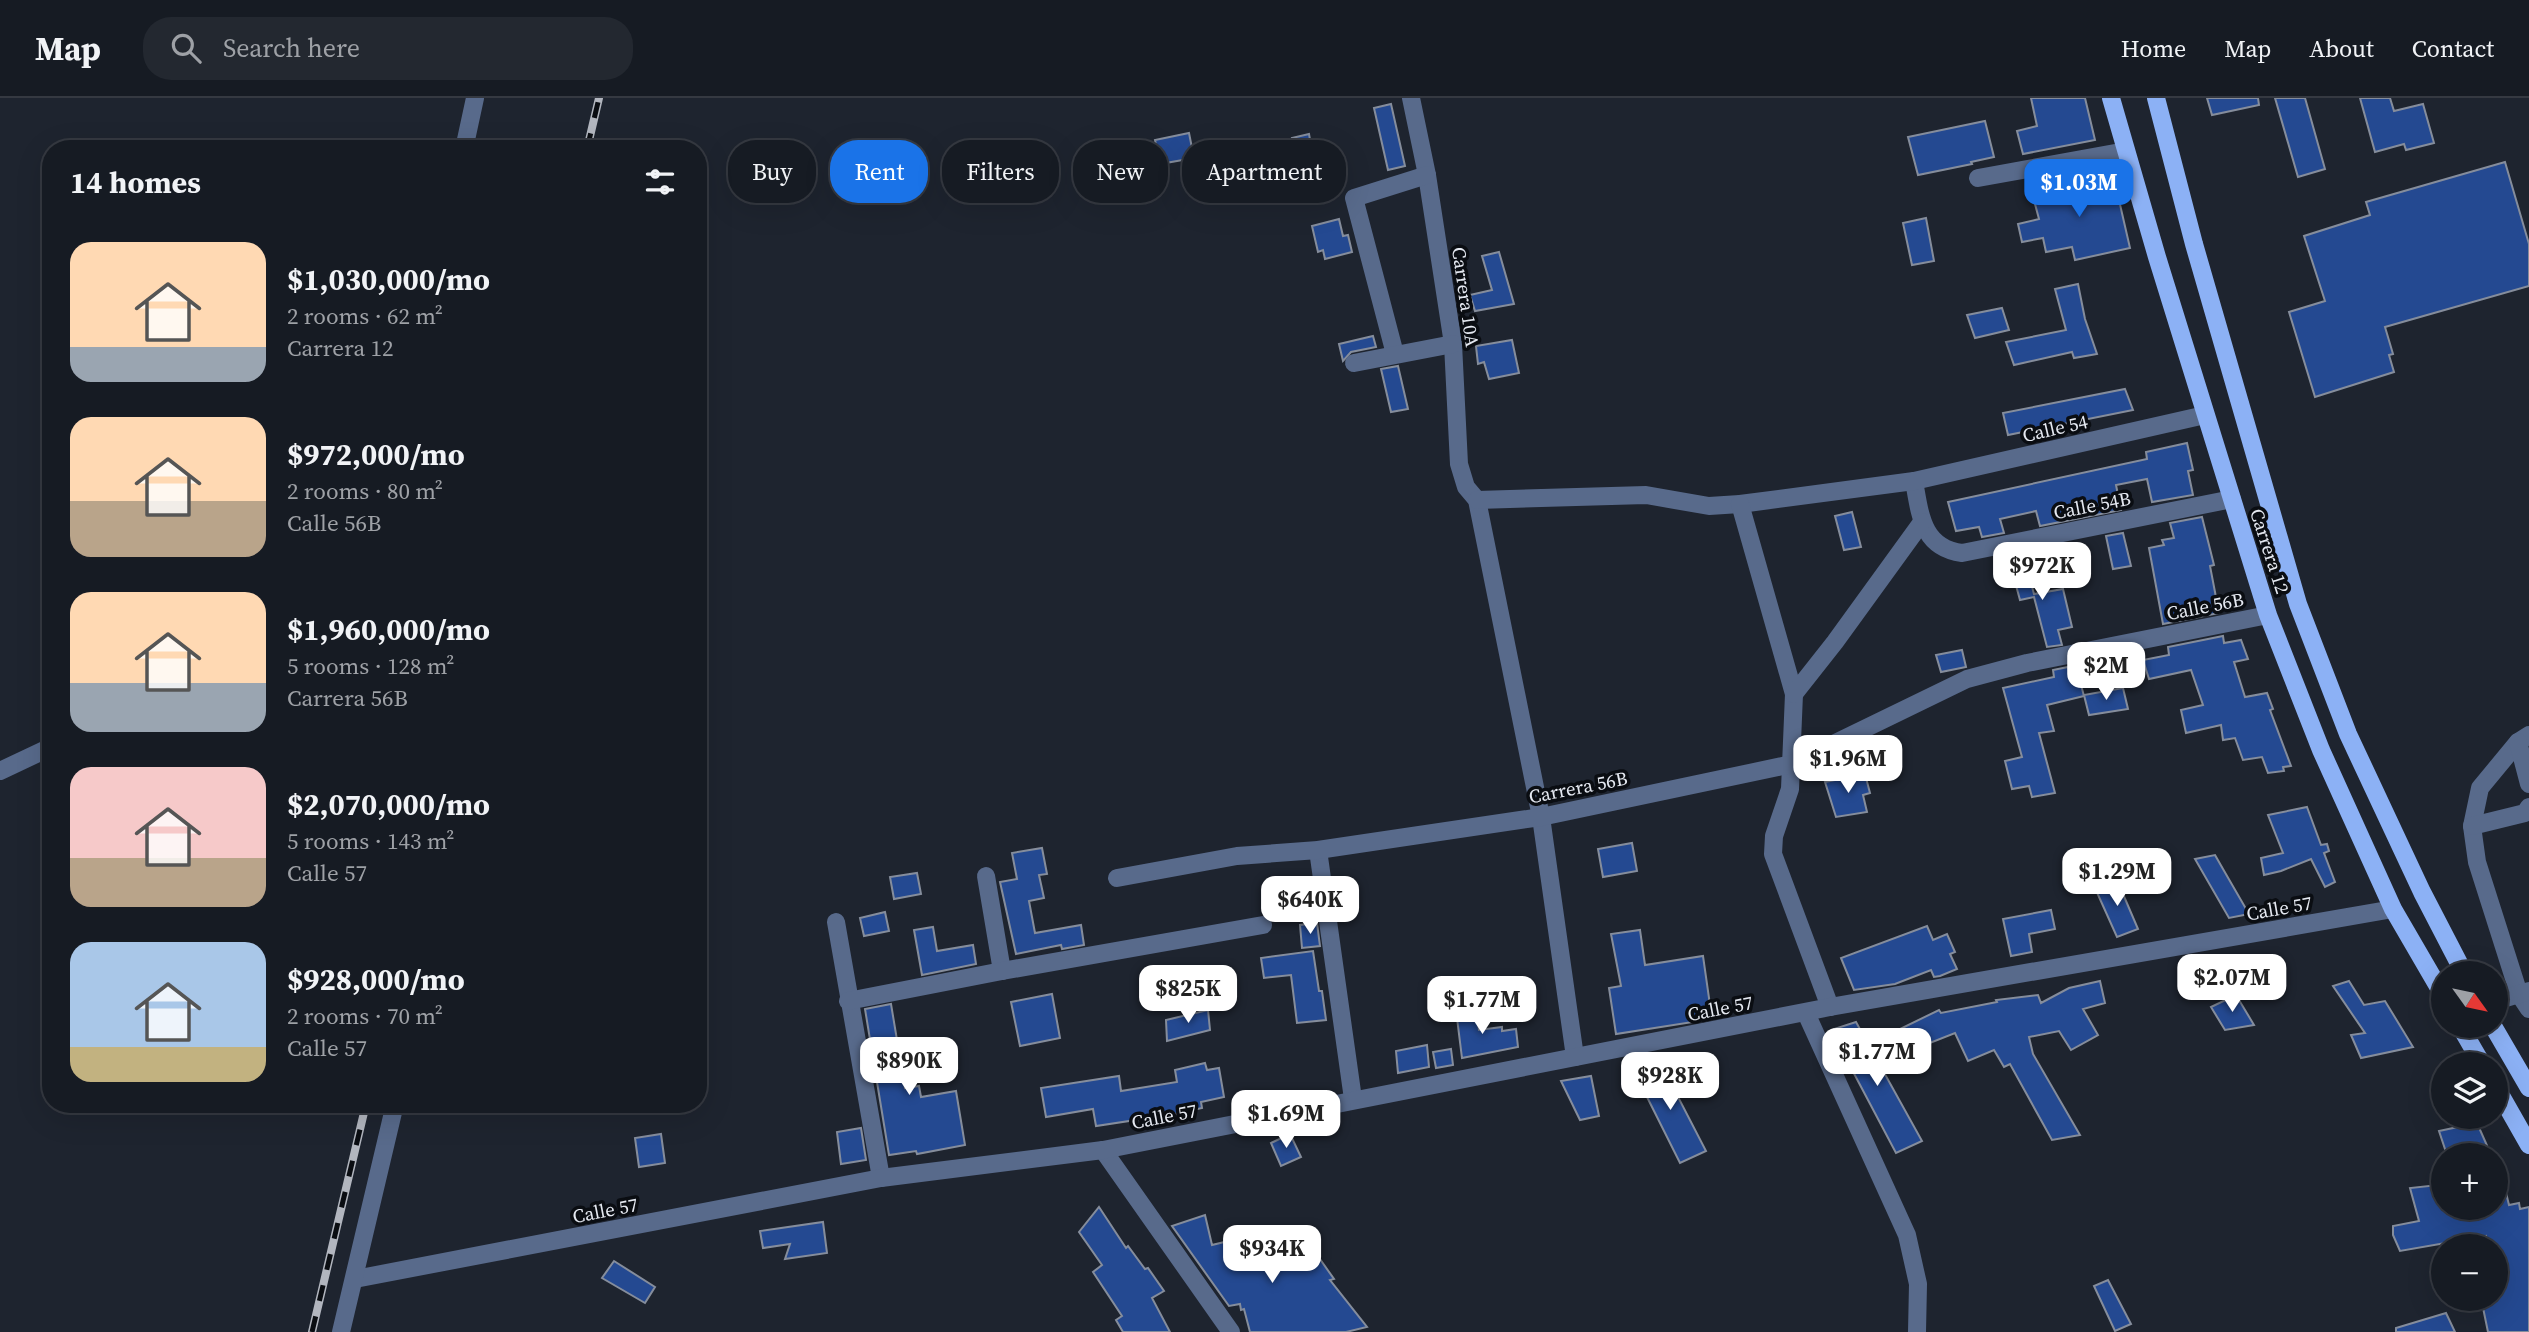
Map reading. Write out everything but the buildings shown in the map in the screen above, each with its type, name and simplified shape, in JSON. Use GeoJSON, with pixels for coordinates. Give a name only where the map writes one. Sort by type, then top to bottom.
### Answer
{"type":"FeatureCollection","features":[{"type":"Feature","properties":{"kind":"main road","name":"Carrera 12"},"geometry":{"type":"LineString","coordinates":[[2110,98],[2268,615],[2321,750],[2393,909],[2431,974]]}},
{"type":"Feature","properties":{"kind":"main road","name":"Carrera 12"},"geometry":{"type":"LineString","coordinates":[[2155,98],[2194,244],[2298,604],[2348,734],[2422,892],[2458,961]]}},
{"type":"Feature","properties":{"kind":"main road"},"geometry":{"type":"LineString","coordinates":[[2500,1038],[2529,1088]]}},
{"type":"Feature","properties":{"kind":"main road"},"geometry":{"type":"LineString","coordinates":[[2508,1108],[2529,1145]]}},
{"type":"Feature","properties":{"kind":"street"},"geometry":{"type":"LineString","coordinates":[[466,140],[475,98]]}},
{"type":"Feature","properties":{"kind":"street","name":"Carrera 10A"},"geometry":{"type":"LineString","coordinates":[[1411,98],[1427,175],[1453,344],[1459,464],[1466,487],[1477,500],[1541,817],[1575,1057]]}},
{"type":"Feature","properties":{"kind":"street"},"geometry":{"type":"LineString","coordinates":[[1978,178],[2126,151]]}},
{"type":"Feature","properties":{"kind":"street"},"geometry":{"type":"LineString","coordinates":[[1395,354],[1354,198],[1427,175]]}},
{"type":"Feature","properties":{"kind":"street"},"geometry":{"type":"LineString","coordinates":[[1354,363],[1453,344]]}},
{"type":"Feature","properties":{"kind":"street","name":"Calle 54"},"geometry":{"type":"LineString","coordinates":[[1477,500],[1646,495],[1709,506],[1740,504],[1914,481],[2205,415]]}},
{"type":"Feature","properties":{"kind":"street"},"geometry":{"type":"LineString","coordinates":[[1794,694],[1922,522],[1914,481]]}},
{"type":"Feature","properties":{"kind":"street","name":"Calle 54B"},"geometry":{"type":"LineString","coordinates":[[1922,522],[1933,540],[1947,551],[1962,553],[2232,499]]}},
{"type":"Feature","properties":{"kind":"street"},"geometry":{"type":"LineString","coordinates":[[1740,504],[1794,694],[1790,789],[1774,836],[1773,854],[1830,1007]]}},
{"type":"Feature","properties":{"kind":"street","name":"Calle 56B"},"geometry":{"type":"LineString","coordinates":[[2027,663],[2268,615]]}},
{"type":"Feature","properties":{"kind":"street","name":"Carrera 56B"},"geometry":{"type":"LineString","coordinates":[[1117,878],[1237,856],[1318,850],[1541,817],[1792,764],[1967,679],[2027,663]]}},
{"type":"Feature","properties":{"kind":"street"},"geometry":{"type":"LineString","coordinates":[[2524,738],[2529,784]]}},
{"type":"Feature","properties":{"kind":"street"},"geometry":{"type":"LineString","coordinates":[[2508,1000],[2526,998],[2477,862],[2472,826],[2480,788],[2524,738]]}},
{"type":"Feature","properties":{"kind":"street"},"geometry":{"type":"LineString","coordinates":[[0,771],[42,751]]}},
{"type":"Feature","properties":{"kind":"street"},"geometry":{"type":"LineString","coordinates":[[2472,826],[2525,813],[2529,807]]}},
{"type":"Feature","properties":{"kind":"street"},"geometry":{"type":"LineString","coordinates":[[1318,850],[1353,1099]]}},
{"type":"Feature","properties":{"kind":"street"},"geometry":{"type":"LineString","coordinates":[[986,876],[1002,971]]}},
{"type":"Feature","properties":{"kind":"street","name":"Calle 57"},"geometry":{"type":"LineString","coordinates":[[355,1279],[881,1178],[1103,1150],[1830,1007],[2393,909]]}},
{"type":"Feature","properties":{"kind":"street"},"geometry":{"type":"LineString","coordinates":[[836,922],[881,1178]]}},
{"type":"Feature","properties":{"kind":"street"},"geometry":{"type":"LineString","coordinates":[[848,1001],[1002,971],[1263,926]]}},
{"type":"Feature","properties":{"kind":"street"},"geometry":{"type":"LineString","coordinates":[[1806,1013],[1907,1235],[1918,1284],[1917,1332]]}},
{"type":"Feature","properties":{"kind":"street"},"geometry":{"type":"LineString","coordinates":[[341,1332],[393,1113]]}},
{"type":"Feature","properties":{"kind":"street"},"geometry":{"type":"LineString","coordinates":[[1103,1150],[1231,1332]]}},
{"type":"Feature","properties":{"kind":"railway"},"geometry":{"type":"LineString","coordinates":[[589,140],[599,98]]}},
{"type":"Feature","properties":{"kind":"railway"},"geometry":{"type":"LineString","coordinates":[[312,1332],[364,1113]]}}]}
